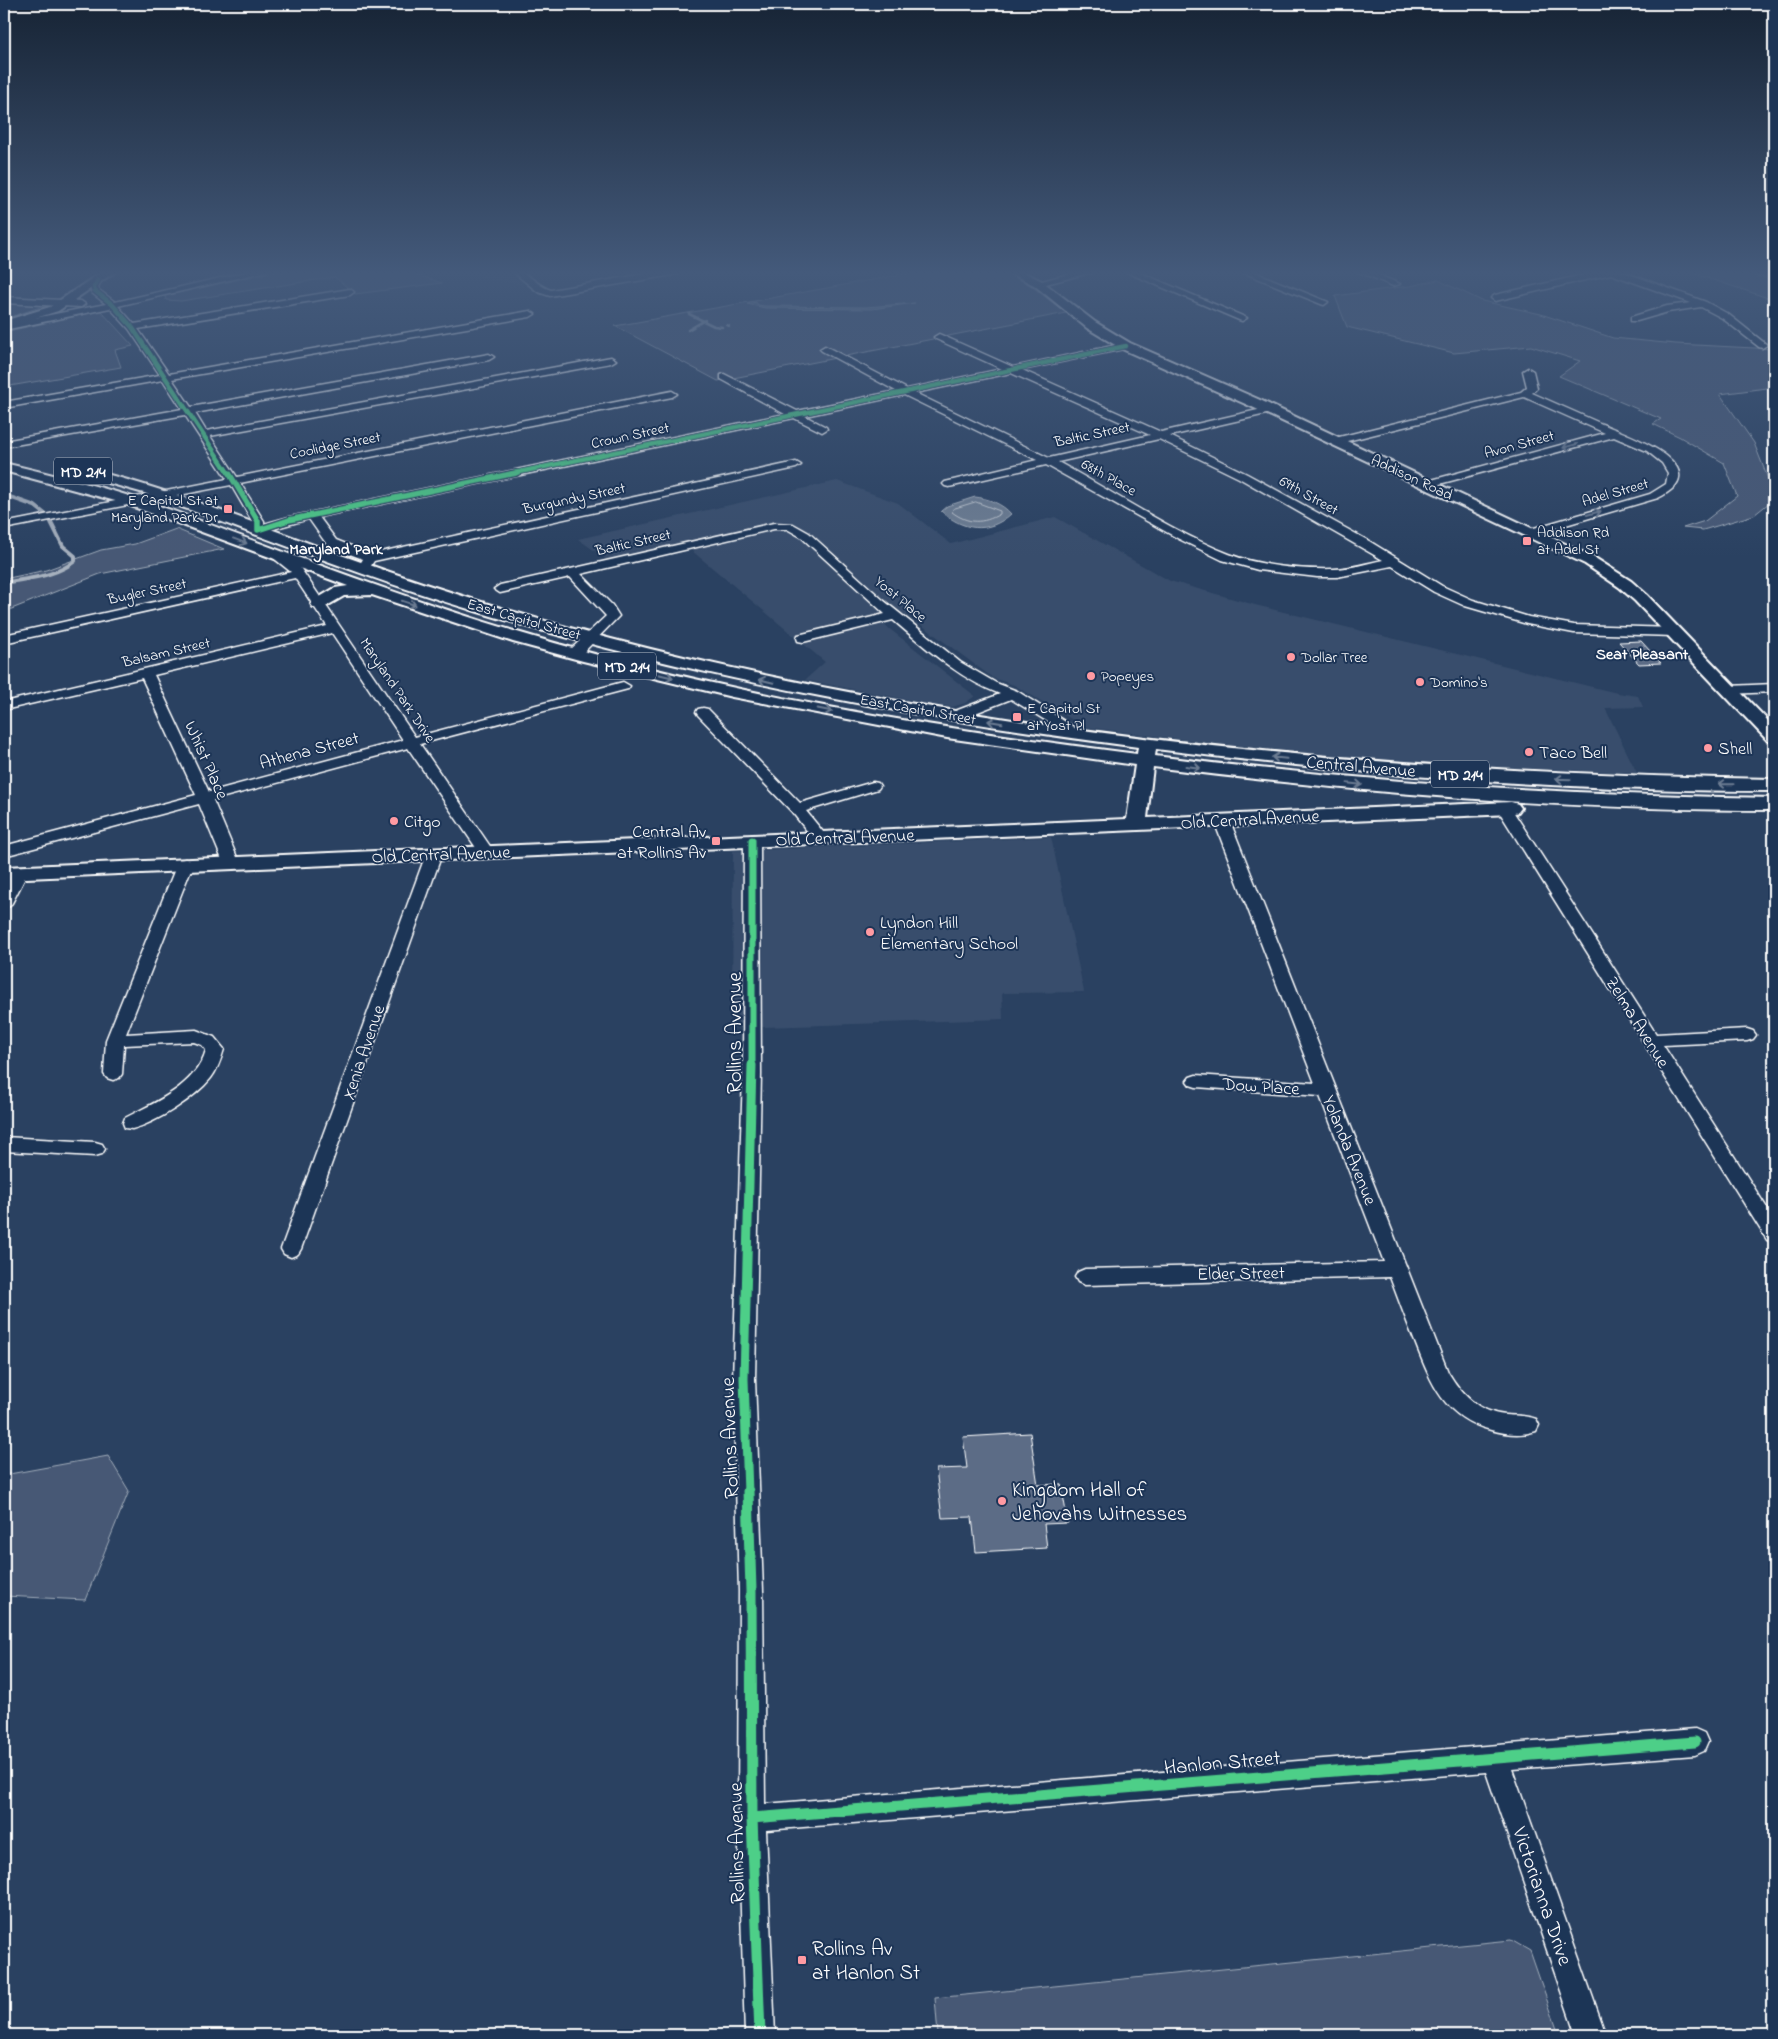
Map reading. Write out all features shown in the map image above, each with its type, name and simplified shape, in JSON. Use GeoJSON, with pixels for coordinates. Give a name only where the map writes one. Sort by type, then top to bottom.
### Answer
{"type":"FeatureCollection","features":[{"type":"Feature","properties":{"kind":"main road","name":"Addison Road"},"geometry":{"type":"LineString","coordinates":[[1172,366],[1271,410],[1531,532],[1571,551],[1609,573],[1641,598],[1774,737]]}},
{"type":"Feature","properties":{"kind":"main road","name":"East Capitol Street"},"geometry":{"type":"LineString","coordinates":[[4,467],[128,500],[377,592],[520,638],[674,678],[890,723],[1032,746],[1146,752]]}},
{"type":"Feature","properties":{"kind":"main road","name":"East Capitol Street"},"geometry":{"type":"LineString","coordinates":[[96,475],[160,495],[258,530],[367,563],[473,605],[591,638],[778,684],[955,716],[1079,735],[1146,752]]}},
{"type":"Feature","properties":{"kind":"main road"},"geometry":{"type":"LineString","coordinates":[[319,604],[340,591],[377,592]]}},
{"type":"Feature","properties":{"kind":"main road"},"geometry":{"type":"LineString","coordinates":[[1136,824],[1146,752]]}},
{"type":"Feature","properties":{"kind":"main road","name":"Central Avenue"},"geometry":{"type":"LineString","coordinates":[[1146,752],[1327,763],[1482,776],[1774,785]]}},
{"type":"Feature","properties":{"kind":"main road","name":"Central Avenue"},"geometry":{"type":"LineString","coordinates":[[1146,752],[1382,786],[1497,794],[1774,804]]}},
{"type":"Feature","properties":{"kind":"main road","name":"Old Central Avenue"},"geometry":{"type":"LineString","coordinates":[[12,872],[1657,801]]}},
{"type":"Feature","properties":{"kind":"street"},"geometry":{"type":"LineString","coordinates":[[159,366],[205,434],[234,481],[258,521],[258,530]]}},
{"type":"Feature","properties":{"kind":"street"},"geometry":{"type":"LineString","coordinates":[[4,405],[229,366]]}},
{"type":"Feature","properties":{"kind":"street"},"geometry":{"type":"LineString","coordinates":[[4,444],[438,366]]}},
{"type":"Feature","properties":{"kind":"street"},"geometry":{"type":"LineString","coordinates":[[205,434],[577,366]]}},
{"type":"Feature","properties":{"kind":"street","name":"68th Place"},"geometry":{"type":"LineString","coordinates":[[857,366],[1047,461],[1206,549],[1240,562],[1279,570],[1316,573],[1344,572],[1394,562]]}},
{"type":"Feature","properties":{"kind":"street","name":"69th Street"},"geometry":{"type":"LineString","coordinates":[[1005,366],[1161,436],[1270,490],[1452,596],[1486,609],[1527,620],[1591,631],[1674,632]]}},
{"type":"Feature","properties":{"kind":"street","name":"Crown Street"},"geometry":{"type":"LineString","coordinates":[[258,530],[312,516],[1032,366]]}},
{"type":"Feature","properties":{"kind":"street"},"geometry":{"type":"LineString","coordinates":[[1336,441],[1525,394],[1532,388],[1528,371]]}},
{"type":"Feature","properties":{"kind":"street"},"geometry":{"type":"LineString","coordinates":[[724,377],[822,430]]}},
{"type":"Feature","properties":{"kind":"street","name":"Coolidge Street"},"geometry":{"type":"LineString","coordinates":[[4,526],[672,394]]}},
{"type":"Feature","properties":{"kind":"street","name":"Adel Street"},"geometry":{"type":"LineString","coordinates":[[1525,394],[1651,449],[1665,459],[1673,471],[1674,478],[1672,485],[1666,491],[1654,496],[1531,532]]}},
{"type":"Feature","properties":{"kind":"street","name":"Baltic Street"},"geometry":{"type":"LineString","coordinates":[[949,484],[1271,410]]}},
{"type":"Feature","properties":{"kind":"street","name":"Avon Street"},"geometry":{"type":"LineString","coordinates":[[1428,484],[1617,433]]}},
{"type":"Feature","properties":{"kind":"street","name":"Burgundy Street"},"geometry":{"type":"LineString","coordinates":[[367,563],[796,464]]}},
{"type":"Feature","properties":{"kind":"street"},"geometry":{"type":"LineString","coordinates":[[312,516],[332,543],[367,563]]}},
{"type":"Feature","properties":{"kind":"street","name":"Baltic Street"},"geometry":{"type":"LineString","coordinates":[[500,589],[774,526]]}},
{"type":"Feature","properties":{"kind":"street","name":"Yost Place"},"geometry":{"type":"LineString","coordinates":[[774,526],[789,526],[805,535],[895,616],[955,665],[991,686],[1012,694],[1079,735]]}},
{"type":"Feature","properties":{"kind":"street","name":"Maryland Park Drive"},"geometry":{"type":"LineString","coordinates":[[275,553],[293,566],[486,852]]}},
{"type":"Feature","properties":{"kind":"street"},"geometry":{"type":"LineString","coordinates":[[573,573],[608,608],[613,616],[575,653]]}},
{"type":"Feature","properties":{"kind":"street","name":"Bugler Street"},"geometry":{"type":"LineString","coordinates":[[4,639],[298,574]]}},
{"type":"Feature","properties":{"kind":"street"},"geometry":{"type":"LineString","coordinates":[[802,638],[895,616]]}},
{"type":"Feature","properties":{"kind":"street","name":"Balsam Street"},"geometry":{"type":"LineString","coordinates":[[4,706],[147,674],[336,628]]}},
{"type":"Feature","properties":{"kind":"street","name":"Whist Place"},"geometry":{"type":"LineString","coordinates":[[147,674],[204,797],[231,862]]}},
{"type":"Feature","properties":{"kind":"street","name":"Athena Street"},"geometry":{"type":"LineString","coordinates":[[4,851],[624,686]]}},
{"type":"Feature","properties":{"kind":"street"},"geometry":{"type":"LineString","coordinates":[[1728,690],[1774,688]]}},
{"type":"Feature","properties":{"kind":"street"},"geometry":{"type":"LineString","coordinates":[[955,716],[1012,694]]}},
{"type":"Feature","properties":{"kind":"street"},"geometry":{"type":"LineString","coordinates":[[703,712],[797,808],[820,838]]}},
{"type":"Feature","properties":{"kind":"street"},"geometry":{"type":"LineString","coordinates":[[797,808],[873,786]]}},
{"type":"Feature","properties":{"kind":"street","name":"Zelma Avenue"},"geometry":{"type":"LineString","coordinates":[[1504,808],[1774,1235]]}},
{"type":"Feature","properties":{"kind":"street","name":"Yolanda Avenue"},"geometry":{"type":"LineString","coordinates":[[1222,821],[1438,1374],[1454,1399],[1464,1408],[1487,1421],[1509,1426],[1528,1425]]}},
{"type":"Feature","properties":{"kind":"street","name":"Rollins Avenue"},"geometry":{"type":"LineString","coordinates":[[752,840],[752,1074],[744,1379],[751,1591],[752,1818],[760,2035]]}},
{"type":"Feature","properties":{"kind":"street","name":"Xenia Avenue"},"geometry":{"type":"LineString","coordinates":[[292,1249],[434,854]]}},
{"type":"Feature","properties":{"kind":"street"},"geometry":{"type":"LineString","coordinates":[[113,1074],[115,1040],[185,864]]}},
{"type":"Feature","properties":{"kind":"street"},"geometry":{"type":"LineString","coordinates":[[4,903],[12,872]]}},
{"type":"Feature","properties":{"kind":"street"},"geometry":{"type":"LineString","coordinates":[[115,1040],[196,1036],[208,1041],[215,1049],[214,1056],[205,1072],[191,1088],[132,1123]]}},
{"type":"Feature","properties":{"kind":"street"},"geometry":{"type":"LineString","coordinates":[[1649,1040],[1747,1036]]}},
{"type":"Feature","properties":{"kind":"street","name":"Dow Place"},"geometry":{"type":"LineString","coordinates":[[1196,1081],[1326,1090]]}},
{"type":"Feature","properties":{"kind":"street"},"geometry":{"type":"LineString","coordinates":[[4,1144],[94,1149]]}},
{"type":"Feature","properties":{"kind":"street","name":"Elder Street"},"geometry":{"type":"LineString","coordinates":[[1085,1276],[1397,1269]]}},
{"type":"Feature","properties":{"kind":"street","name":"Hanlon Street"},"geometry":{"type":"LineString","coordinates":[[752,1818],[1695,1742]]}},
{"type":"Feature","properties":{"kind":"street","name":"Victorianna Drive"},"geometry":{"type":"LineString","coordinates":[[1495,1758],[1591,2035]]}},
{"type":"Feature","properties":{"kind":"shaded area"},"geometry":{"type":"Polygon","coordinates":[[[4,366],[121,367],[4,387],[4,366]]]}},
{"type":"Feature","properties":{"kind":"shaded area"},"geometry":{"type":"Polygon","coordinates":[[[690,366],[794,366],[718,381],[690,366]]]}},
{"type":"Feature","properties":{"kind":"shaded area"},"geometry":{"type":"Polygon","coordinates":[[[1573,366],[1774,366],[1774,387],[1720,394],[1754,443],[1774,494],[1774,499],[1754,515],[1703,530],[1683,528],[1705,521],[1737,496],[1724,463],[1680,437],[1653,424],[1661,419],[1559,376],[1573,366]]]}},
{"type":"Feature","properties":{"kind":"shaded area"},"geometry":{"type":"Polygon","coordinates":[[[837,481],[898,503],[951,544],[1055,517],[1170,581],[1255,605],[1617,693],[1638,696],[1643,707],[1605,708],[1637,773],[1512,768],[1335,756],[1085,727],[1014,685],[993,678],[908,615],[882,623],[975,696],[965,703],[952,707],[805,680],[825,662],[691,550],[618,567],[578,539],[837,481]]]}},
{"type":"Feature","properties":{"kind":"shaded area"},"geometry":{"type":"Polygon","coordinates":[[[176,529],[224,549],[100,574],[4,612],[4,579],[46,570],[101,550],[135,544],[176,529]]]}},
{"type":"Feature","properties":{"kind":"shaded area"},"geometry":{"type":"Polygon","coordinates":[[[1051,837],[1084,992],[1002,993],[1003,1019],[732,1028],[733,851],[1051,837]]]}},
{"type":"Feature","properties":{"kind":"shaded area"},"geometry":{"type":"Polygon","coordinates":[[[108,1456],[129,1491],[85,1600],[4,1596],[4,1475],[108,1456]]]}},
{"type":"Feature","properties":{"kind":"shaded area"},"geometry":{"type":"Polygon","coordinates":[[[1511,1940],[1530,1951],[1559,2035],[938,2035],[935,1998],[1511,1940]]]}},
{"type":"Feature","properties":{"kind":"water"},"geometry":{"type":"Polygon","coordinates":[[[975,497],[994,502],[1004,507],[1011,514],[993,525],[975,528],[958,522],[941,511],[947,506],[975,497]]]}},
{"type":"Feature","properties":{"kind":"building"},"geometry":{"type":"Polygon","coordinates":[[[1641,641],[1661,663],[1639,664],[1619,642],[1641,641]]]}},
{"type":"Feature","properties":{"kind":"building","name":"Kingdom Hall of Jehovahs Witnesses"},"geometry":{"type":"Polygon","coordinates":[[[1030,1433],[1038,1485],[1061,1484],[1068,1523],[1044,1524],[1047,1548],[976,1552],[972,1517],[942,1518],[936,1469],[967,1468],[963,1437],[1030,1433]]]}},
{"type":"Feature","properties":{"kind":"waterway"},"geometry":{"type":"LineString","coordinates":[[4,495],[35,506],[45,514]]}},
{"type":"Feature","properties":{"kind":"waterway"},"geometry":{"type":"LineString","coordinates":[[4,583],[50,574],[75,561],[75,556],[63,546],[51,522]]}},
{"type":"Feature","properties":{"kind":"cycle path"},"geometry":{"type":"LineString","coordinates":[[159,366],[234,481],[258,521],[258,530],[289,520],[1029,366]]}},
{"type":"Feature","properties":{"kind":"cycle path"},"geometry":{"type":"LineString","coordinates":[[752,840],[752,1074],[744,1379],[751,1591],[752,1818],[760,2035]]}},
{"type":"Feature","properties":{"kind":"cycle path"},"geometry":{"type":"LineString","coordinates":[[752,1818],[1695,1742]]}},
{"type":"Feature","properties":{"kind":"place","name":"E Capitol St at Maryland Park Dr"},"geometry":{"type":"Point","coordinates":[228,509]}},
{"type":"Feature","properties":{"kind":"place","name":"Addison Rd at Adel St"},"geometry":{"type":"Point","coordinates":[1527,541]}},
{"type":"Feature","properties":{"kind":"place","name":"Dollar Tree"},"geometry":{"type":"Point","coordinates":[1291,657]}},
{"type":"Feature","properties":{"kind":"place","name":"Popeyes"},"geometry":{"type":"Point","coordinates":[1091,676]}},
{"type":"Feature","properties":{"kind":"place","name":"Domino's"},"geometry":{"type":"Point","coordinates":[1420,682]}},
{"type":"Feature","properties":{"kind":"place","name":"E Capitol St at Yost Pl"},"geometry":{"type":"Point","coordinates":[1017,717]}},
{"type":"Feature","properties":{"kind":"place","name":"Shell"},"geometry":{"type":"Point","coordinates":[1708,748]}},
{"type":"Feature","properties":{"kind":"place","name":"Taco Bell"},"geometry":{"type":"Point","coordinates":[1529,752]}},
{"type":"Feature","properties":{"kind":"place","name":"Citgo"},"geometry":{"type":"Point","coordinates":[394,821]}},
{"type":"Feature","properties":{"kind":"place","name":"Central Av at Rollins Av"},"geometry":{"type":"Point","coordinates":[716,841]}},
{"type":"Feature","properties":{"kind":"place","name":"Lyndon Hill Elementary School"},"geometry":{"type":"Point","coordinates":[870,932]}},
{"type":"Feature","properties":{"kind":"place","name":"Kingdom Hall of Jehovahs Witnesses"},"geometry":{"type":"Point","coordinates":[1002,1501]}},
{"type":"Feature","properties":{"kind":"place","name":"Rollins Av at Hanlon St"},"geometry":{"type":"Point","coordinates":[802,1960]}},
{"type":"Feature","properties":{"kind":"district","name":"Maryland Park"},"geometry":{"type":"Point","coordinates":[336,548]}},
{"type":"Feature","properties":{"kind":"district","name":"Seat Pleasant"},"geometry":{"type":"Point","coordinates":[1642,653]}}]}
